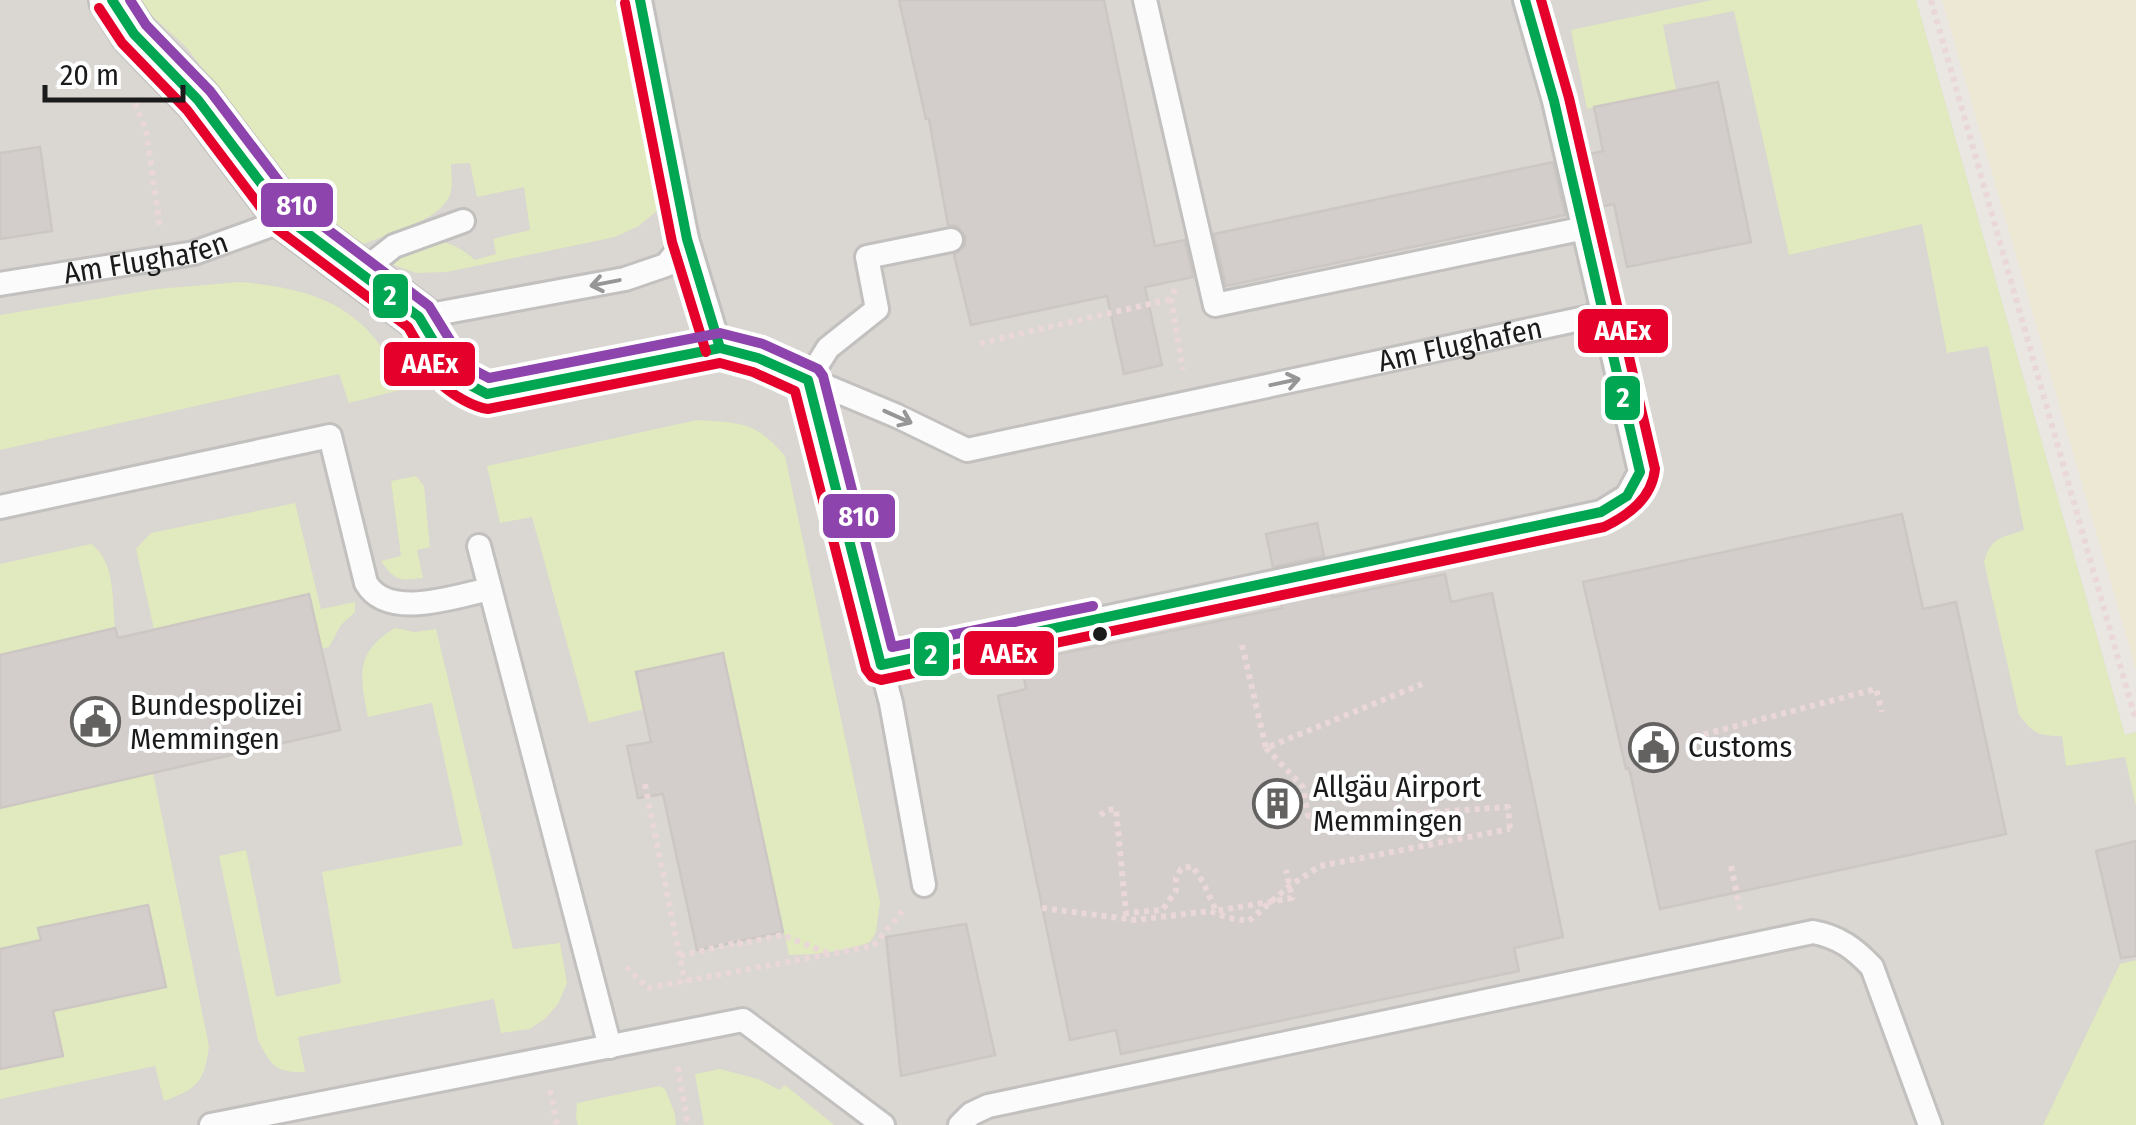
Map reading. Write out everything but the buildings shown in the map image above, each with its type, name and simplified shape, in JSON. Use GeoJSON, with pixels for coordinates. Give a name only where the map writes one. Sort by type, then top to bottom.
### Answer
{"type":"FeatureCollection","features":[{"type":"Feature","properties":{"kind":"street","name":"Am Flughafen"},"geometry":{"type":"LineString","coordinates":[[112,0],[134,34],[198,100],[288,218],[418,317]]}},
{"type":"Feature","properties":{"kind":"lane"},"geometry":{"type":"LineString","coordinates":[[640,0],[687,238],[720,348]]}},
{"type":"Feature","properties":{"kind":"lane"},"geometry":{"type":"LineString","coordinates":[[1145,0],[1215,305],[1584,228]]}},
{"type":"Feature","properties":{"kind":"lane"},"geometry":{"type":"LineString","coordinates":[[881,665],[1601,512],[1627,496],[1640,472],[1554,101],[1525,0]]}},
{"type":"Feature","properties":{"kind":"lane","name":"Am Flughafen"},"geometry":{"type":"LineString","coordinates":[[0,284],[194,254],[288,218]]}},
{"type":"Feature","properties":{"kind":"lane"},"geometry":{"type":"LineString","coordinates":[[360,273],[394,246],[463,221]]}},
{"type":"Feature","properties":{"kind":"lane"},"geometry":{"type":"LineString","coordinates":[[418,317],[624,278],[666,265],[687,238]]}},
{"type":"Feature","properties":{"kind":"lane"},"geometry":{"type":"LineString","coordinates":[[924,885],[891,703],[808,380],[828,348],[876,309],[868,257],[951,240]]}},
{"type":"Feature","properties":{"kind":"lane","name":"Am Flughafen"},"geometry":{"type":"LineString","coordinates":[[418,317],[455,377],[488,394],[720,348],[758,358],[967,450],[1604,314]]}},
{"type":"Feature","properties":{"kind":"lane"},"geometry":{"type":"LineString","coordinates":[[0,507],[330,436],[370,591],[400,604],[422,604],[490,589]]}},
{"type":"Feature","properties":{"kind":"lane"},"geometry":{"type":"LineString","coordinates":[[479,546],[610,1047]]}},
{"type":"Feature","properties":{"kind":"lane"},"geometry":{"type":"LineString","coordinates":[[960,1125],[988,1106],[1814,932],[1834,936],[1856,950],[1872,967],[1930,1125]]}},
{"type":"Feature","properties":{"kind":"lane"},"geometry":{"type":"LineString","coordinates":[[211,1125],[743,1020],[883,1125]]}},
{"type":"Feature","properties":{"kind":"path"},"geometry":{"type":"LineString","coordinates":[[1930,0],[2136,713]]}},
{"type":"Feature","properties":{"kind":"path"},"geometry":{"type":"LineString","coordinates":[[132,96],[146,130],[162,237]]}},
{"type":"Feature","properties":{"kind":"path"},"geometry":{"type":"LineString","coordinates":[[980,343],[1171,299]]}},
{"type":"Feature","properties":{"kind":"path"},"geometry":{"type":"LineString","coordinates":[[1042,908],[1135,920],[1210,911],[1249,921],[1320,866],[1510,829],[1508,807],[1378,816],[1308,816],[1303,787],[1266,748],[1242,644]]}},
{"type":"Feature","properties":{"kind":"path"},"geometry":{"type":"LineString","coordinates":[[1266,748],[1422,684]]}},
{"type":"Feature","properties":{"kind":"path"},"geometry":{"type":"LineString","coordinates":[[1694,738],[1876,690],[1882,712]]}},
{"type":"Feature","properties":{"kind":"path"},"geometry":{"type":"LineString","coordinates":[[645,784],[685,982]]}},
{"type":"Feature","properties":{"kind":"path"},"geometry":{"type":"LineString","coordinates":[[1100,815],[1116,809],[1126,913],[1162,910],[1176,891],[1181,869],[1192,866],[1216,911],[1292,898],[1286,870]]}},
{"type":"Feature","properties":{"kind":"path"},"geometry":{"type":"LineString","coordinates":[[1731,866],[1748,944]]}},
{"type":"Feature","properties":{"kind":"path"},"geometry":{"type":"LineString","coordinates":[[578,919],[648,988],[874,946],[924,885]]}},
{"type":"Feature","properties":{"kind":"path"},"geometry":{"type":"LineString","coordinates":[[680,956],[782,935],[829,954]]}},
{"type":"Feature","properties":{"kind":"path"},"geometry":{"type":"LineString","coordinates":[[672,1034],[688,1125]]}},
{"type":"Feature","properties":{"kind":"shaded area","name":"Allgäu Airport Memmingen"},"geometry":{"type":"Polygon","coordinates":[[[0,0],[1916,0],[2125,735],[2136,732],[2136,1125],[0,1125],[0,0]]]}},
{"type":"Feature","properties":{"kind":"shaded area"},"geometry":{"type":"Polygon","coordinates":[[[1942,0],[2136,0],[2136,670],[1942,0]]]}},
{"type":"Feature","properties":{"kind":"green space"},"geometry":{"type":"Polygon","coordinates":[[[140,0],[615,0],[659,209],[639,226],[615,237],[447,272],[416,273],[391,264],[413,248],[433,242],[453,245],[475,260],[496,254],[493,239],[530,230],[524,187],[477,197],[470,163],[451,164],[451,193],[434,213],[364,244],[353,239],[298,191],[186,47],[140,0]]]}},
{"type":"Feature","properties":{"kind":"green space"},"geometry":{"type":"Polygon","coordinates":[[[1712,0],[1916,0],[2125,735],[2136,732],[2136,806],[2125,757],[2066,766],[2062,736],[2037,733],[2019,715],[1984,562],[1994,543],[2024,530],[1988,346],[1947,353],[1922,224],[1789,255],[1734,11],[1663,25],[1676,90],[1587,109],[1571,30],[1712,0]]]}},
{"type":"Feature","properties":{"kind":"green space"},"geometry":{"type":"Polygon","coordinates":[[[240,282],[295,290],[340,308],[376,340],[404,389],[349,403],[339,374],[0,450],[0,315],[157,289],[240,282]]]}},
{"type":"Feature","properties":{"kind":"green space"},"geometry":{"type":"Polygon","coordinates":[[[697,420],[756,430],[785,456],[880,902],[876,932],[870,942],[861,945],[789,955],[723,653],[637,672],[644,709],[589,723],[532,517],[500,523],[487,466],[697,420]]]}},
{"type":"Feature","properties":{"kind":"green space"},"geometry":{"type":"Polygon","coordinates":[[[416,476],[424,486],[430,547],[417,550],[423,578],[403,579],[390,573],[381,561],[401,556],[391,481],[416,476]]]}},
{"type":"Feature","properties":{"kind":"green space"},"geometry":{"type":"Polygon","coordinates":[[[295,503],[321,609],[355,602],[355,612],[341,625],[329,647],[321,649],[309,594],[154,629],[136,549],[151,533],[295,503]]]}},
{"type":"Feature","properties":{"kind":"green space"},"geometry":{"type":"Polygon","coordinates":[[[91,544],[109,571],[115,628],[0,655],[0,564],[91,544]]]}},
{"type":"Feature","properties":{"kind":"green space"},"geometry":{"type":"Polygon","coordinates":[[[395,628],[415,632],[436,629],[513,949],[560,943],[567,983],[558,1004],[530,1029],[501,1033],[494,999],[298,1037],[305,1072],[287,1071],[271,1061],[258,1040],[219,856],[246,850],[276,997],[341,983],[322,872],[463,845],[432,703],[368,717],[362,677],[366,656],[395,628]]]}},
{"type":"Feature","properties":{"kind":"green space"},"geometry":{"type":"Polygon","coordinates":[[[153,773],[209,1046],[202,1076],[192,1088],[164,1101],[155,1066],[0,1099],[0,808],[153,773]]]}},
{"type":"Feature","properties":{"kind":"green space"},"geometry":{"type":"Polygon","coordinates":[[[2136,960],[2136,1125],[2043,1125],[2120,964],[2136,960]]]}},
{"type":"Feature","properties":{"kind":"green space"},"geometry":{"type":"Polygon","coordinates":[[[720,1069],[758,1079],[780,1090],[785,1085],[834,1125],[704,1125],[695,1074],[720,1069]]]}},
{"type":"Feature","properties":{"kind":"green space"},"geometry":{"type":"Polygon","coordinates":[[[659,1086],[665,1089],[676,1125],[578,1125],[577,1103],[659,1086]]]}},
{"type":"Feature","properties":{"kind":"transit line","name":"2"},"geometry":{"type":"LineString","coordinates":[[112,0],[134,34],[198,100],[288,219],[419,317],[455,377],[487,394],[720,348],[758,358],[808,380],[881,665],[1601,512],[1627,496],[1640,472],[1554,101],[1525,0]]}},
{"type":"Feature","properties":{"kind":"transit line","name":"810"},"geometry":{"type":"LineString","coordinates":[[130,0],[146,25],[210,91],[299,208],[429,306],[466,366],[489,378],[720,333],[763,344],[818,369],[823,376],[892,647],[1093,606]]}},
{"type":"Feature","properties":{"kind":"transit line","name":"2"},"geometry":{"type":"LineString","coordinates":[[640,0],[687,239],[720,348]]}},
{"type":"Feature","properties":{"kind":"transit line","name":"AAEx"},"geometry":{"type":"LineString","coordinates":[[99,8],[122,43],[187,110],[277,229],[408,327],[442,385],[463,400],[488,409],[720,363],[753,372],[795,391],[866,669],[881,680],[1604,527],[1638,504],[1649,489],[1655,469],[1569,98],[1541,0]]}},
{"type":"Feature","properties":{"kind":"transit line","name":"AAEx"},"geometry":{"type":"LineString","coordinates":[[625,3],[672,242],[706,352]]}},
{"type":"Feature","properties":{"kind":"place","name":"Bundespolizei Memmingen"},"geometry":{"type":"Point","coordinates":[95,722]}},
{"type":"Feature","properties":{"kind":"place","name":"Customs"},"geometry":{"type":"Point","coordinates":[1653,747]}},
{"type":"Feature","properties":{"kind":"place","name":"Allgäu Airport Memmingen"},"geometry":{"type":"Point","coordinates":[1278,804]}}]}
